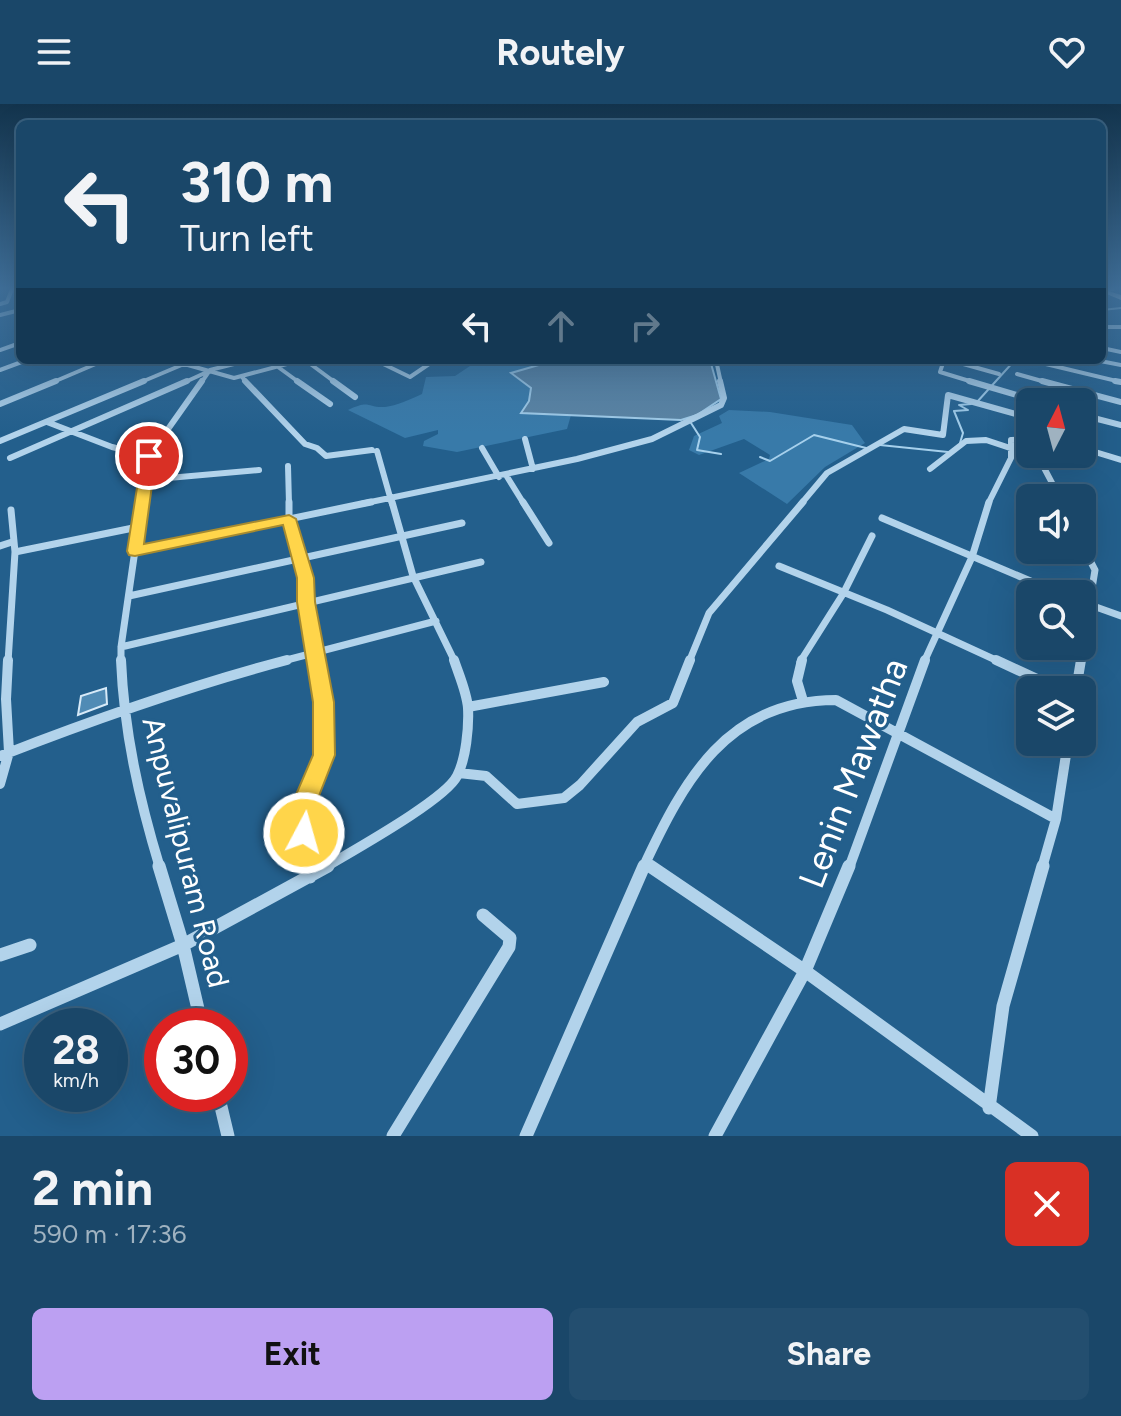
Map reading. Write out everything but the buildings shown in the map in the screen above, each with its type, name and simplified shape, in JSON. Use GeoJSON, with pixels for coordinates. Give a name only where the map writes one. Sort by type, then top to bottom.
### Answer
{"type":"FeatureCollection","features":[{"type":"Feature","properties":{"kind":"street"},"geometry":{"type":"LineString","coordinates":[[0,404],[95,364]]}},
{"type":"Feature","properties":{"kind":"street"},"geometry":{"type":"LineString","coordinates":[[0,441],[184,364],[242,377],[289,364]]}},
{"type":"Feature","properties":{"kind":"street"},"geometry":{"type":"LineString","coordinates":[[10,458],[210,370],[234,364]]}},
{"type":"Feature","properties":{"kind":"street"},"geometry":{"type":"LineString","coordinates":[[310,364],[355,397]]}},
{"type":"Feature","properties":{"kind":"street"},"geometry":{"type":"LineString","coordinates":[[383,364],[410,377],[429,364]]}},
{"type":"Feature","properties":{"kind":"street"},"geometry":{"type":"LineString","coordinates":[[135,551],[502,476],[652,439],[721,405],[724,398],[717,364]]}},
{"type":"Feature","properties":{"kind":"street"},"geometry":{"type":"LineString","coordinates":[[945,364],[940,372],[1016,394]]}},
{"type":"Feature","properties":{"kind":"street"},"geometry":{"type":"LineString","coordinates":[[962,364],[999,374]]}},
{"type":"Feature","properties":{"kind":"street"},"geometry":{"type":"LineString","coordinates":[[1046,364],[1121,382]]}},
{"type":"Feature","properties":{"kind":"street"},"geometry":{"type":"LineString","coordinates":[[278,367],[330,404]]}},
{"type":"Feature","properties":{"kind":"street","name":"Anpuvalipuram Road"},"geometry":{"type":"LineString","coordinates":[[198,1008],[183,945],[140,802],[123,708],[121,647],[149,456],[210,370]]}},
{"type":"Feature","properties":{"kind":"street"},"geometry":{"type":"LineString","coordinates":[[1017,374],[1121,402]]}},
{"type":"Feature","properties":{"kind":"street"},"geometry":{"type":"LineString","coordinates":[[0,1024],[183,945],[310,877],[449,787],[459,773],[468,707],[452,652],[413,576],[374,450],[326,456],[317,448],[305,444],[242,377]]}},
{"type":"Feature","properties":{"kind":"street"},"geometry":{"type":"LineString","coordinates":[[459,773],[479,772],[489,776],[517,804],[564,798],[580,785],[637,722],[673,703],[709,613],[827,473],[904,429],[943,435],[948,395],[1016,414]]}},
{"type":"Feature","properties":{"kind":"street"},"geometry":{"type":"LineString","coordinates":[[1096,419],[1121,425]]}},
{"type":"Feature","properties":{"kind":"street"},"geometry":{"type":"LineString","coordinates":[[46,422],[112,447],[149,456]]}},
{"type":"Feature","properties":{"kind":"street"},"geometry":{"type":"LineString","coordinates":[[930,469],[938,459],[973,438],[1010,448],[1044,466],[1053,484]]}},
{"type":"Feature","properties":{"kind":"street"},"geometry":{"type":"LineString","coordinates":[[525,439],[533,469]]}},
{"type":"Feature","properties":{"kind":"street"},"geometry":{"type":"LineString","coordinates":[[1010,448],[1011,440],[1016,440]]}},
{"type":"Feature","properties":{"kind":"street"},"geometry":{"type":"LineString","coordinates":[[482,448],[549,543]]}},
{"type":"Feature","properties":{"kind":"street","name":"Lenin Mawatha"},"geometry":{"type":"LineString","coordinates":[[715,1136],[805,971],[858,846],[895,733],[972,557],[984,526],[983,514],[1011,458],[1010,448]]}},
{"type":"Feature","properties":{"kind":"street"},"geometry":{"type":"LineString","coordinates":[[1096,452],[1121,460]]}},
{"type":"Feature","properties":{"kind":"street"},"geometry":{"type":"LineString","coordinates":[[288,466],[289,519],[306,578],[306,602],[324,702],[324,755],[301,811],[310,877]]}},
{"type":"Feature","properties":{"kind":"street"},"geometry":{"type":"LineString","coordinates":[[146,480],[259,470]]}},
{"type":"Feature","properties":{"kind":"street"},"geometry":{"type":"LineString","coordinates":[[0,784],[15,552],[11,510]]}},
{"type":"Feature","properties":{"kind":"street"},"geometry":{"type":"LineString","coordinates":[[882,518],[1027,580]]}},
{"type":"Feature","properties":{"kind":"street"},"geometry":{"type":"LineString","coordinates":[[129,596],[462,523]]}},
{"type":"Feature","properties":{"kind":"street"},"geometry":{"type":"LineString","coordinates":[[15,552],[138,527]]}},
{"type":"Feature","properties":{"kind":"street"},"geometry":{"type":"LineString","coordinates":[[803,701],[797,681],[799,664],[843,594],[872,536]]}},
{"type":"Feature","properties":{"kind":"street"},"geometry":{"type":"LineString","coordinates":[[0,546],[12,542]]}},
{"type":"Feature","properties":{"kind":"street"},"geometry":{"type":"LineString","coordinates":[[121,647],[481,562]]}},
{"type":"Feature","properties":{"kind":"street"},"geometry":{"type":"LineString","coordinates":[[779,566],[1031,676]]}},
{"type":"Feature","properties":{"kind":"street"},"geometry":{"type":"LineString","coordinates":[[1096,607],[1121,616]]}},
{"type":"Feature","properties":{"kind":"street"},"geometry":{"type":"LineString","coordinates":[[4,754],[198,683],[316,655],[436,621]]}},
{"type":"Feature","properties":{"kind":"street"},"geometry":{"type":"LineString","coordinates":[[468,707],[604,682]]}},
{"type":"Feature","properties":{"kind":"street"},"geometry":{"type":"LineString","coordinates":[[526,1136],[645,863],[702,762],[726,736],[757,718],[803,701],[836,700],[1056,819]]}},
{"type":"Feature","properties":{"kind":"street"},"geometry":{"type":"LineString","coordinates":[[989,1108],[1003,1006],[1056,819],[1066,756]]}},
{"type":"Feature","properties":{"kind":"street"},"geometry":{"type":"LineString","coordinates":[[645,863],[805,971],[989,1108],[1032,1136]]}},
{"type":"Feature","properties":{"kind":"street"},"geometry":{"type":"LineString","coordinates":[[393,1136],[509,947],[510,938],[505,931],[483,915]]}},
{"type":"Feature","properties":{"kind":"street"},"geometry":{"type":"LineString","coordinates":[[0,955],[30,945]]}},
{"type":"Feature","properties":{"kind":"street"},"geometry":{"type":"LineString","coordinates":[[222,1112],[228,1136]]}},
{"type":"Feature","properties":{"kind":"shaded area"},"geometry":{"type":"Polygon","coordinates":[[[473,364],[543,364],[511,374],[531,388],[529,401],[522,413],[571,415],[567,429],[457,452],[423,446],[424,441],[438,434],[438,430],[405,438],[348,410],[365,404],[385,407],[404,402],[422,394],[426,377],[455,376],[473,364]]]}},
{"type":"Feature","properties":{"kind":"shaded area"},"geometry":{"type":"Polygon","coordinates":[[[542,364],[711,364],[721,399],[697,415],[681,420],[521,413],[529,401],[531,388],[511,373],[542,364]]]}},
{"type":"Feature","properties":{"kind":"shaded area"},"geometry":{"type":"Polygon","coordinates":[[[729,410],[770,412],[852,425],[865,443],[825,467],[787,504],[739,473],[769,459],[770,455],[744,439],[699,455],[689,450],[694,436],[722,423],[719,416],[729,410]]]}},
{"type":"Feature","properties":{"kind":"waterway"},"geometry":{"type":"LineString","coordinates":[[977,402],[1011,364]]}},
{"type":"Feature","properties":{"kind":"waterway"},"geometry":{"type":"LineString","coordinates":[[960,443],[963,433],[954,411],[968,410],[959,405],[971,404]]}},
{"type":"Feature","properties":{"kind":"waterway"},"geometry":{"type":"LineString","coordinates":[[691,423],[700,437],[697,450],[721,454]]}},
{"type":"Feature","properties":{"kind":"waterway"},"geometry":{"type":"LineString","coordinates":[[760,457],[770,461],[814,435],[866,448]]}},
{"type":"Feature","properties":{"kind":"waterway"},"geometry":{"type":"LineString","coordinates":[[880,445],[948,452]]}},
{"type":"Feature","properties":{"kind":"route"},"geometry":{"type":"LineString","coordinates":[[149,456],[135,551],[289,519],[306,578],[306,602],[324,702],[324,755],[301,811],[304,833]]}}]}
